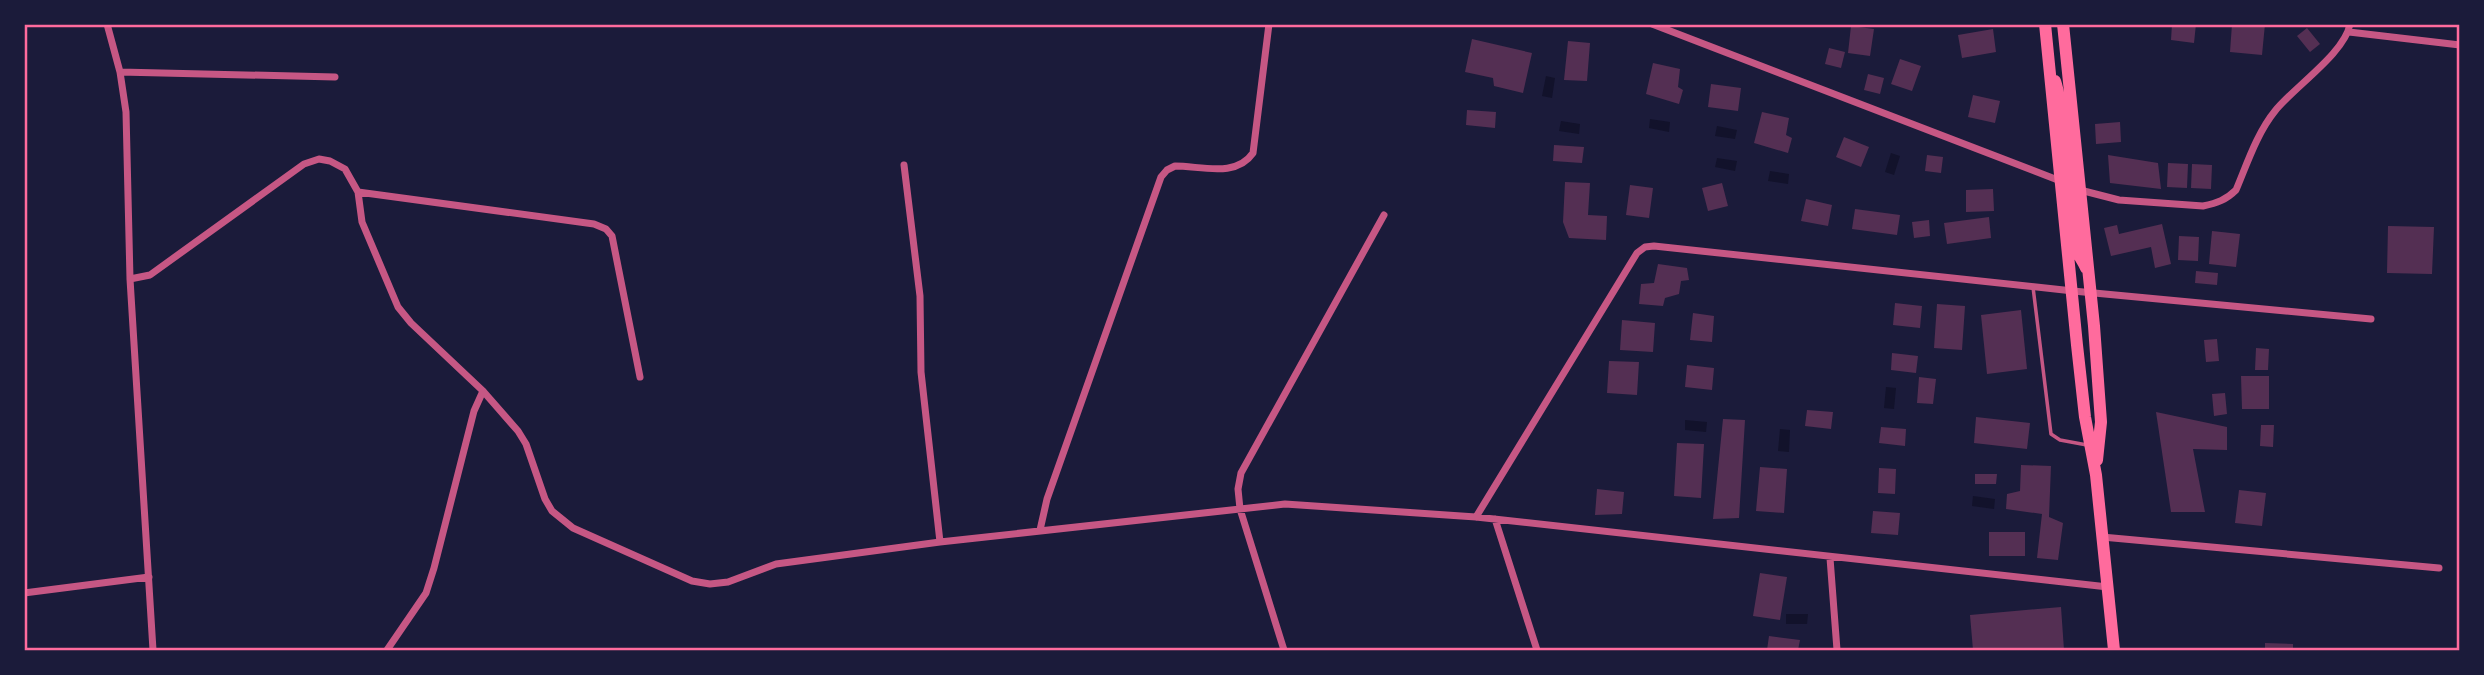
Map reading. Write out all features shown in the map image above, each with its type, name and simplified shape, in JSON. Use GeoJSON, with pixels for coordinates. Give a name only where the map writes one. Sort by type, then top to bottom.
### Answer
{"type":"FeatureCollection","features":[{"type":"Feature","properties":{"kind":"main road"},"geometry":{"type":"LineString","coordinates":[[2045,24],[2085,417],[2096,475],[2114,650]]}},
{"type":"Feature","properties":{"kind":"main road"},"geometry":{"type":"LineString","coordinates":[[2063,24],[2090,275],[2101,422],[2096,475]]}},
{"type":"Feature","properties":{"kind":"main road"},"geometry":{"type":"LineString","coordinates":[[2049,62],[2061,98],[2069,172],[2081,191]]}},
{"type":"Feature","properties":{"kind":"main road"},"geometry":{"type":"LineString","coordinates":[[2060,181],[2067,185],[2071,194],[2077,251],[2090,275]]}},
{"type":"Feature","properties":{"kind":"street"},"geometry":{"type":"LineString","coordinates":[[107,24],[120,72],[126,111],[130,279],[153,650]]}},
{"type":"Feature","properties":{"kind":"street"},"geometry":{"type":"LineString","coordinates":[[1040,530],[1046,499],[1161,177],[1175,166],[1228,169],[1240,166],[1253,153],[1269,24]]}},
{"type":"Feature","properties":{"kind":"street"},"geometry":{"type":"LineString","coordinates":[[1652,24],[2081,191],[2119,200],[2203,206],[2216,204],[2228,198],[2235,190],[2264,128],[2276,110],[2342,43],[2350,28],[2459,45]]}},
{"type":"Feature","properties":{"kind":"street"},"geometry":{"type":"LineString","coordinates":[[120,72],[335,77]]}},
{"type":"Feature","properties":{"kind":"street"},"geometry":{"type":"LineString","coordinates":[[130,279],[150,275],[304,164],[319,159],[330,161],[345,169],[358,192],[362,222],[398,307],[411,323],[483,391],[518,431],[526,444],[545,499],[560,519],[573,528],[692,581],[710,584],[728,582],[775,564],[1040,530],[1294,504],[1476,517],[2108,587]]}},
{"type":"Feature","properties":{"kind":"street"},"geometry":{"type":"LineString","coordinates":[[904,165],[920,296],[921,372],[940,542]]}},
{"type":"Feature","properties":{"kind":"street"},"geometry":{"type":"LineString","coordinates":[[358,192],[594,224],[606,229],[612,236],[639,377]]}},
{"type":"Feature","properties":{"kind":"street"},"geometry":{"type":"LineString","coordinates":[[1284,650],[1240,509],[1238,489],[1241,474],[1384,215]]}},
{"type":"Feature","properties":{"kind":"street"},"geometry":{"type":"LineString","coordinates":[[1476,517],[1637,253],[1645,247],[2073,291],[2371,318]]}},
{"type":"Feature","properties":{"kind":"street"},"geometry":{"type":"LineString","coordinates":[[387,650],[426,593],[474,411],[483,391]]}},
{"type":"Feature","properties":{"kind":"street"},"geometry":{"type":"LineString","coordinates":[[1495,519],[1537,650]]}},
{"type":"Feature","properties":{"kind":"street"},"geometry":{"type":"LineString","coordinates":[[2102,537],[2439,568]]}},
{"type":"Feature","properties":{"kind":"street"},"geometry":{"type":"LineString","coordinates":[[1830,558],[1837,650]]}},
{"type":"Feature","properties":{"kind":"street"},"geometry":{"type":"LineString","coordinates":[[24,593],[149,577]]}},
{"type":"Feature","properties":{"kind":"lane"},"geometry":{"type":"LineString","coordinates":[[2033,287],[2051,434],[2060,440],[2090,445]]}},
{"type":"Feature","properties":{"kind":"shaded area"},"geometry":{"type":"Polygon","coordinates":[[[1546,76],[1555,78],[1552,98],[1542,96],[1546,76]]]}},
{"type":"Feature","properties":{"kind":"shaded area"},"geometry":{"type":"Polygon","coordinates":[[[1650,119],[1670,122],[1669,132],[1649,128],[1650,119]]]}},
{"type":"Feature","properties":{"kind":"shaded area"},"geometry":{"type":"Polygon","coordinates":[[[1561,121],[1580,124],[1579,134],[1559,131],[1561,121]]]}},
{"type":"Feature","properties":{"kind":"shaded area"},"geometry":{"type":"Polygon","coordinates":[[[1717,126],[1737,130],[1735,139],[1715,136],[1717,126]]]}},
{"type":"Feature","properties":{"kind":"shaded area"},"geometry":{"type":"Polygon","coordinates":[[[1891,153],[1900,156],[1894,175],[1885,172],[1891,153]]]}},
{"type":"Feature","properties":{"kind":"shaded area"},"geometry":{"type":"Polygon","coordinates":[[[1717,158],[1737,161],[1735,171],[1715,167],[1717,158]]]}},
{"type":"Feature","properties":{"kind":"shaded area"},"geometry":{"type":"Polygon","coordinates":[[[1770,171],[1789,174],[1788,184],[1768,181],[1770,171]]]}},
{"type":"Feature","properties":{"kind":"shaded area"},"geometry":{"type":"Polygon","coordinates":[[[1886,387],[1896,388],[1894,409],[1884,408],[1886,387]]]}},
{"type":"Feature","properties":{"kind":"shaded area"},"geometry":{"type":"Polygon","coordinates":[[[1685,420],[1707,422],[1706,432],[1685,430],[1685,420]]]}},
{"type":"Feature","properties":{"kind":"shaded area"},"geometry":{"type":"Polygon","coordinates":[[[1780,429],[1790,430],[1789,452],[1778,451],[1780,429]]]}},
{"type":"Feature","properties":{"kind":"shaded area"},"geometry":{"type":"Polygon","coordinates":[[[1973,496],[1995,499],[1994,509],[1972,506],[1973,496]]]}},
{"type":"Feature","properties":{"kind":"shaded area"},"geometry":{"type":"Polygon","coordinates":[[[1786,614],[1808,614],[1807,624],[1786,624],[1786,614]]]}},
{"type":"Feature","properties":{"kind":"building"},"geometry":{"type":"Polygon","coordinates":[[[2172,24],[2196,24],[2194,43],[2171,40],[2172,24]]]}},
{"type":"Feature","properties":{"kind":"building"},"geometry":{"type":"Polygon","coordinates":[[[2232,24],[2265,24],[2262,55],[2230,52],[2232,24]]]}},
{"type":"Feature","properties":{"kind":"building"},"geometry":{"type":"Polygon","coordinates":[[[1851,26],[1874,29],[1870,56],[1848,53],[1851,26]]]}},
{"type":"Feature","properties":{"kind":"building"},"geometry":{"type":"Polygon","coordinates":[[[2307,28],[2320,44],[2310,52],[2297,36],[2307,28]]]}},
{"type":"Feature","properties":{"kind":"building"},"geometry":{"type":"Polygon","coordinates":[[[1993,29],[1996,52],[1962,58],[1958,35],[1993,29]]]}},
{"type":"Feature","properties":{"kind":"building"},"geometry":{"type":"Polygon","coordinates":[[[1472,39],[1532,53],[1523,93],[1494,86],[1493,78],[1465,72],[1472,39]]]}},
{"type":"Feature","properties":{"kind":"building"},"geometry":{"type":"Polygon","coordinates":[[[1568,41],[1590,43],[1587,81],[1564,80],[1568,41]]]}},
{"type":"Feature","properties":{"kind":"building"},"geometry":{"type":"Polygon","coordinates":[[[1829,48],[1845,52],[1841,68],[1825,64],[1829,48]]]}},
{"type":"Feature","properties":{"kind":"building"},"geometry":{"type":"Polygon","coordinates":[[[1900,59],[1921,66],[1912,91],[1891,84],[1900,59]]]}},
{"type":"Feature","properties":{"kind":"building"},"geometry":{"type":"Polygon","coordinates":[[[1653,63],[1680,69],[1678,87],[1683,90],[1679,104],[1646,94],[1653,63]]]}},
{"type":"Feature","properties":{"kind":"building"},"geometry":{"type":"Polygon","coordinates":[[[1868,74],[1884,78],[1880,94],[1864,90],[1868,74]]]}},
{"type":"Feature","properties":{"kind":"building"},"geometry":{"type":"Polygon","coordinates":[[[1711,84],[1741,88],[1738,111],[1708,107],[1711,84]]]}},
{"type":"Feature","properties":{"kind":"building"},"geometry":{"type":"Polygon","coordinates":[[[1973,95],[2000,101],[1995,123],[1968,117],[1973,95]]]}},
{"type":"Feature","properties":{"kind":"building"},"geometry":{"type":"Polygon","coordinates":[[[1467,110],[1496,112],[1495,128],[1466,125],[1467,110]]]}},
{"type":"Feature","properties":{"kind":"building"},"geometry":{"type":"Polygon","coordinates":[[[1762,112],[1789,118],[1786,135],[1792,138],[1788,153],[1754,143],[1762,112]]]}},
{"type":"Feature","properties":{"kind":"building"},"geometry":{"type":"Polygon","coordinates":[[[2120,122],[2121,142],[2096,144],[2095,124],[2120,122]]]}},
{"type":"Feature","properties":{"kind":"building"},"geometry":{"type":"Polygon","coordinates":[[[1844,137],[1869,147],[1861,167],[1836,157],[1844,137]]]}},
{"type":"Feature","properties":{"kind":"building"},"geometry":{"type":"Polygon","coordinates":[[[1554,145],[1584,147],[1582,163],[1553,161],[1554,145]]]}},
{"type":"Feature","properties":{"kind":"building"},"geometry":{"type":"Polygon","coordinates":[[[1927,155],[1943,157],[1941,173],[1925,171],[1927,155]]]}},
{"type":"Feature","properties":{"kind":"building"},"geometry":{"type":"Polygon","coordinates":[[[2108,155],[2158,163],[2161,189],[2110,183],[2108,155]]]}},
{"type":"Feature","properties":{"kind":"building"},"geometry":{"type":"Polygon","coordinates":[[[2168,163],[2188,164],[2187,188],[2167,187],[2168,163]]]}},
{"type":"Feature","properties":{"kind":"building"},"geometry":{"type":"Polygon","coordinates":[[[2192,164],[2212,165],[2211,189],[2191,188],[2192,164]]]}},
{"type":"Feature","properties":{"kind":"building"},"geometry":{"type":"Polygon","coordinates":[[[1565,182],[1590,183],[1588,215],[1607,216],[1606,240],[1569,238],[1563,222],[1565,182]]]}},
{"type":"Feature","properties":{"kind":"building"},"geometry":{"type":"Polygon","coordinates":[[[1722,183],[1728,206],[1708,211],[1702,188],[1722,183]]]}},
{"type":"Feature","properties":{"kind":"building"},"geometry":{"type":"Polygon","coordinates":[[[1630,185],[1653,188],[1649,218],[1626,215],[1630,185]]]}},
{"type":"Feature","properties":{"kind":"building"},"geometry":{"type":"Polygon","coordinates":[[[1993,189],[1994,211],[1966,212],[1966,190],[1993,189]]]}},
{"type":"Feature","properties":{"kind":"building"},"geometry":{"type":"Polygon","coordinates":[[[1806,199],[1832,205],[1828,226],[1801,221],[1806,199]]]}},
{"type":"Feature","properties":{"kind":"building"},"geometry":{"type":"Polygon","coordinates":[[[1855,209],[1900,215],[1897,235],[1852,229],[1855,209]]]}},
{"type":"Feature","properties":{"kind":"building"},"geometry":{"type":"Polygon","coordinates":[[[1989,217],[1991,238],[1947,244],[1944,223],[1989,217]]]}},
{"type":"Feature","properties":{"kind":"building"},"geometry":{"type":"Polygon","coordinates":[[[1929,220],[1930,236],[1914,238],[1912,222],[1929,220]]]}},
{"type":"Feature","properties":{"kind":"building"},"geometry":{"type":"Polygon","coordinates":[[[2162,224],[2171,264],[2155,268],[2151,247],[2111,256],[2104,228],[2117,225],[2119,234],[2162,224]]]}},
{"type":"Feature","properties":{"kind":"building"},"geometry":{"type":"Polygon","coordinates":[[[2388,226],[2434,227],[2432,274],[2387,273],[2388,226]]]}},
{"type":"Feature","properties":{"kind":"building"},"geometry":{"type":"Polygon","coordinates":[[[2212,231],[2240,234],[2236,267],[2209,264],[2212,231]]]}},
{"type":"Feature","properties":{"kind":"building"},"geometry":{"type":"Polygon","coordinates":[[[2179,236],[2199,237],[2198,261],[2178,260],[2179,236]]]}},
{"type":"Feature","properties":{"kind":"building"},"geometry":{"type":"Polygon","coordinates":[[[1658,264],[1687,268],[1689,280],[1681,281],[1679,294],[1665,298],[1663,306],[1639,304],[1641,284],[1654,283],[1658,264]]]}},
{"type":"Feature","properties":{"kind":"building"},"geometry":{"type":"Polygon","coordinates":[[[2196,271],[2218,273],[2217,285],[2195,283],[2196,271]]]}},
{"type":"Feature","properties":{"kind":"building"},"geometry":{"type":"Polygon","coordinates":[[[1895,303],[1922,306],[1920,328],[1893,325],[1895,303]]]}},
{"type":"Feature","properties":{"kind":"building"},"geometry":{"type":"Polygon","coordinates":[[[1937,304],[1965,306],[1962,350],[1934,348],[1937,304]]]}},
{"type":"Feature","properties":{"kind":"building"},"geometry":{"type":"Polygon","coordinates":[[[2021,310],[2027,369],[1987,374],[1981,315],[2021,310]]]}},
{"type":"Feature","properties":{"kind":"building"},"geometry":{"type":"Polygon","coordinates":[[[1693,313],[1714,316],[1712,342],[1690,340],[1693,313]]]}},
{"type":"Feature","properties":{"kind":"building"},"geometry":{"type":"Polygon","coordinates":[[[1622,320],[1655,323],[1653,352],[1620,350],[1622,320]]]}},
{"type":"Feature","properties":{"kind":"building"},"geometry":{"type":"Polygon","coordinates":[[[2217,339],[2219,361],[2206,362],[2204,340],[2217,339]]]}},
{"type":"Feature","properties":{"kind":"building"},"geometry":{"type":"Polygon","coordinates":[[[2256,348],[2269,349],[2268,370],[2255,370],[2256,348]]]}},
{"type":"Feature","properties":{"kind":"building"},"geometry":{"type":"Polygon","coordinates":[[[1892,353],[1918,356],[1916,373],[1891,370],[1892,353]]]}},
{"type":"Feature","properties":{"kind":"building"},"geometry":{"type":"Polygon","coordinates":[[[1609,361],[1639,362],[1637,395],[1607,393],[1609,361]]]}},
{"type":"Feature","properties":{"kind":"building"},"geometry":{"type":"Polygon","coordinates":[[[1687,365],[1714,368],[1712,390],[1685,387],[1687,365]]]}},
{"type":"Feature","properties":{"kind":"building"},"geometry":{"type":"Polygon","coordinates":[[[2241,376],[2269,376],[2269,409],[2242,409],[2241,376]]]}},
{"type":"Feature","properties":{"kind":"building"},"geometry":{"type":"Polygon","coordinates":[[[1919,377],[1936,379],[1933,404],[1917,403],[1919,377]]]}},
{"type":"Feature","properties":{"kind":"building"},"geometry":{"type":"Polygon","coordinates":[[[2225,393],[2227,414],[2214,416],[2212,394],[2225,393]]]}},
{"type":"Feature","properties":{"kind":"building"},"geometry":{"type":"Polygon","coordinates":[[[1807,410],[1833,412],[1831,429],[1805,426],[1807,410]]]}},
{"type":"Feature","properties":{"kind":"building"},"geometry":{"type":"Polygon","coordinates":[[[2156,412],[2227,427],[2227,450],[2193,449],[2205,512],[2171,512],[2156,412]]]}},
{"type":"Feature","properties":{"kind":"building"},"geometry":{"type":"Polygon","coordinates":[[[1976,417],[2030,423],[2027,449],[1974,443],[1976,417]]]}},
{"type":"Feature","properties":{"kind":"building"},"geometry":{"type":"Polygon","coordinates":[[[1723,419],[1745,420],[1739,518],[1713,519],[1723,419]]]}},
{"type":"Feature","properties":{"kind":"building"},"geometry":{"type":"Polygon","coordinates":[[[2261,425],[2274,425],[2273,447],[2260,446],[2261,425]]]}},
{"type":"Feature","properties":{"kind":"building"},"geometry":{"type":"Polygon","coordinates":[[[1881,427],[1906,429],[1905,446],[1879,443],[1881,427]]]}},
{"type":"Feature","properties":{"kind":"building"},"geometry":{"type":"Polygon","coordinates":[[[1677,443],[1704,444],[1701,498],[1674,496],[1677,443]]]}},
{"type":"Feature","properties":{"kind":"building"},"geometry":{"type":"Polygon","coordinates":[[[2021,465],[2051,466],[2049,517],[2063,523],[2058,560],[2037,558],[2042,514],[2006,509],[2007,494],[2020,491],[2021,465]]]}},
{"type":"Feature","properties":{"kind":"building"},"geometry":{"type":"Polygon","coordinates":[[[1760,467],[1787,469],[1784,513],[1756,511],[1760,467]]]}},
{"type":"Feature","properties":{"kind":"building"},"geometry":{"type":"Polygon","coordinates":[[[1879,468],[1896,469],[1895,494],[1878,493],[1879,468]]]}},
{"type":"Feature","properties":{"kind":"building"},"geometry":{"type":"Polygon","coordinates":[[[1975,474],[1997,474],[1996,484],[1975,484],[1975,474]]]}},
{"type":"Feature","properties":{"kind":"building"},"geometry":{"type":"Polygon","coordinates":[[[1597,489],[1624,492],[1622,514],[1595,515],[1597,489]]]}},
{"type":"Feature","properties":{"kind":"building"},"geometry":{"type":"Polygon","coordinates":[[[2239,490],[2266,493],[2262,526],[2235,523],[2239,490]]]}},
{"type":"Feature","properties":{"kind":"building"},"geometry":{"type":"Polygon","coordinates":[[[1873,511],[1900,513],[1898,535],[1871,533],[1873,511]]]}},
{"type":"Feature","properties":{"kind":"building"},"geometry":{"type":"Polygon","coordinates":[[[1989,532],[2025,532],[2025,556],[1989,556],[1989,532]]]}},
{"type":"Feature","properties":{"kind":"building"},"geometry":{"type":"Polygon","coordinates":[[[1760,573],[1787,577],[1780,620],[1753,616],[1760,573]]]}},
{"type":"Feature","properties":{"kind":"building"},"geometry":{"type":"Polygon","coordinates":[[[2061,607],[2064,650],[1973,650],[1970,615],[2061,607]]]}},
{"type":"Feature","properties":{"kind":"building"},"geometry":{"type":"Polygon","coordinates":[[[1769,636],[1800,640],[1798,650],[1767,650],[1769,636]]]}},
{"type":"Feature","properties":{"kind":"building"},"geometry":{"type":"Polygon","coordinates":[[[2265,643],[2293,644],[2293,650],[2265,650],[2265,643]]]}}]}
